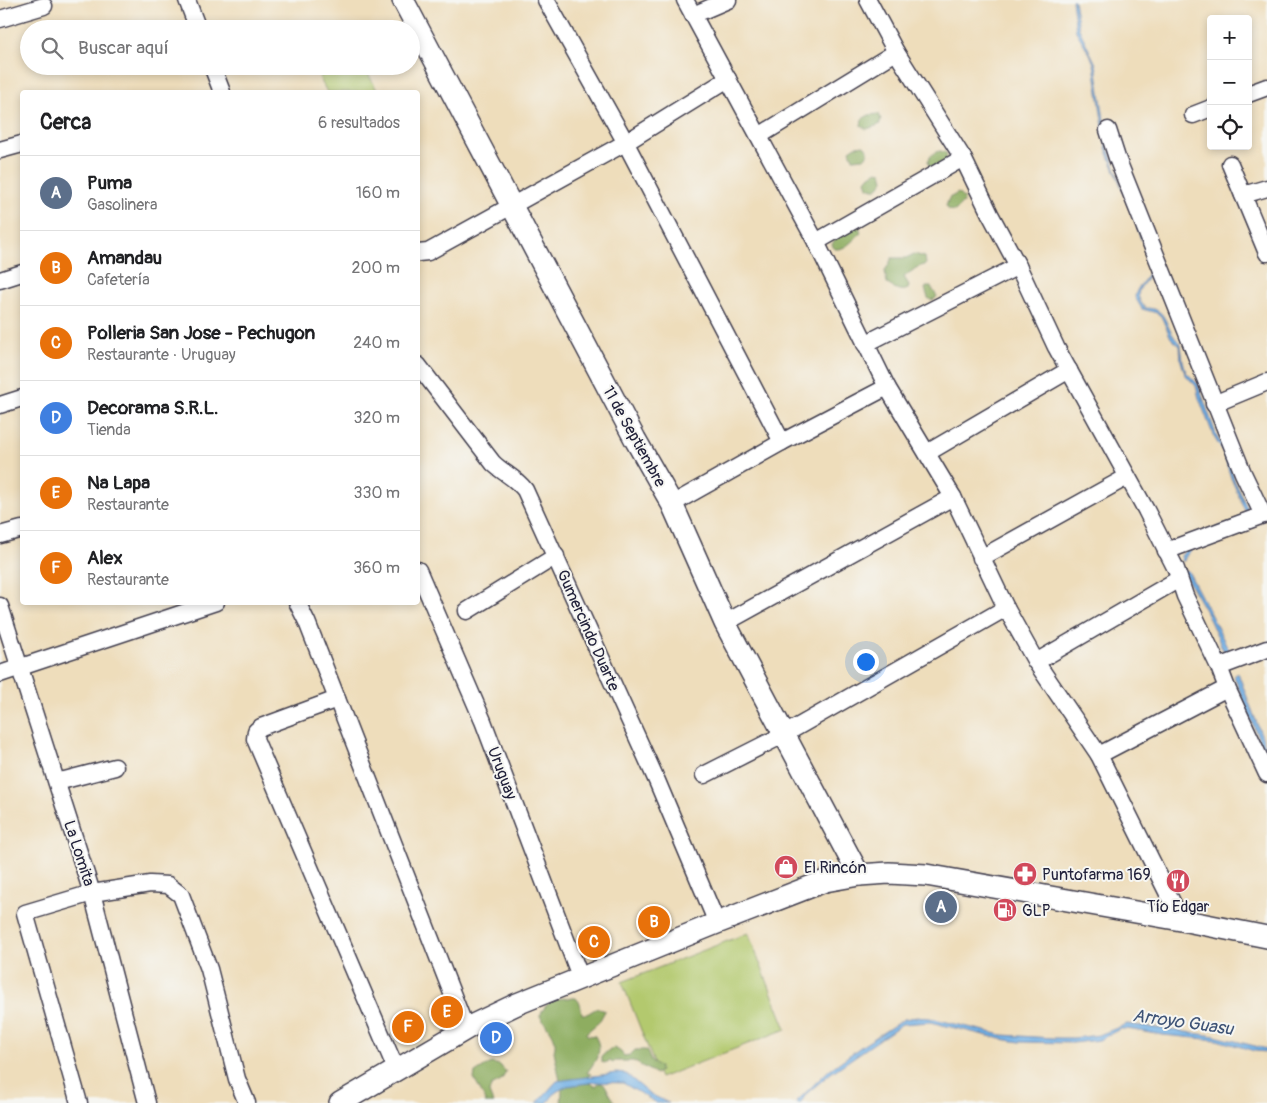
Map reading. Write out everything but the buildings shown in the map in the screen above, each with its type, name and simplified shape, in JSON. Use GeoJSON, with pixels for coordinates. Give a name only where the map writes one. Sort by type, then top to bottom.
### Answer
{"type":"FeatureCollection","features":[{"type":"Feature","properties":{"kind":"main road","name":"11 de Septiembre"},"geometry":{"type":"LineString","coordinates":[[404,0],[414,20]]}},
{"type":"Feature","properties":{"kind":"main road","name":"11 de Septiembre"},"geometry":{"type":"LineString","coordinates":[[420,31],[635,439],[672,504],[724,623],[859,875]]}},
{"type":"Feature","properties":{"kind":"main road"},"geometry":{"type":"LineString","coordinates":[[340,1103],[466,1029],[517,1004],[825,881],[859,875],[926,875],[1267,937]]}},
{"type":"Feature","properties":{"kind":"street"},"geometry":{"type":"LineString","coordinates":[[187,0],[195,20]]}},
{"type":"Feature","properties":{"kind":"street"},"geometry":{"type":"LineString","coordinates":[[546,0],[625,142],[782,442]]}},
{"type":"Feature","properties":{"kind":"street"},"geometry":{"type":"LineString","coordinates":[[685,0],[816,242],[887,387],[952,497],[1006,608],[1036,662],[1099,755],[1181,920]]}},
{"type":"Feature","properties":{"kind":"street"},"geometry":{"type":"LineString","coordinates":[[693,15],[728,0]]}},
{"type":"Feature","properties":{"kind":"street"},"geometry":{"type":"LineString","coordinates":[[868,0],[896,52],[963,158],[1018,266],[1056,347],[1146,510],[1267,774]]}},
{"type":"Feature","properties":{"kind":"street"},"geometry":{"type":"LineString","coordinates":[[0,19],[44,6]]}},
{"type":"Feature","properties":{"kind":"street"},"geometry":{"type":"LineString","coordinates":[[759,136],[896,52]]}},
{"type":"Feature","properties":{"kind":"street"},"geometry":{"type":"LineString","coordinates":[[215,75],[221,90]]}},
{"type":"Feature","properties":{"kind":"street"},"geometry":{"type":"LineString","coordinates":[[420,253],[428,252],[512,206],[625,142],[728,79]]}},
{"type":"Feature","properties":{"kind":"street"},"geometry":{"type":"LineString","coordinates":[[1252,93],[1267,88]]}},
{"type":"Feature","properties":{"kind":"street"},"geometry":{"type":"LineString","coordinates":[[1193,115],[1207,110]]}},
{"type":"Feature","properties":{"kind":"street"},"geometry":{"type":"LineString","coordinates":[[1108,130],[1117,158],[1214,404],[1243,473],[1265,514],[1166,551]]}},
{"type":"Feature","properties":{"kind":"street"},"geometry":{"type":"LineString","coordinates":[[0,150],[20,145]]}},
{"type":"Feature","properties":{"kind":"street"},"geometry":{"type":"LineString","coordinates":[[816,242],[963,158]]}},
{"type":"Feature","properties":{"kind":"street"},"geometry":{"type":"LineString","coordinates":[[1230,164],[1267,253]]}},
{"type":"Feature","properties":{"kind":"street"},"geometry":{"type":"LineString","coordinates":[[1242,195],[1267,188]]}},
{"type":"Feature","properties":{"kind":"street"},"geometry":{"type":"LineString","coordinates":[[865,344],[1018,266]]}},
{"type":"Feature","properties":{"kind":"street"},"geometry":{"type":"LineString","coordinates":[[0,280],[20,274]]}},
{"type":"Feature","properties":{"kind":"street","name":"Gumercindo Duarte"},"geometry":{"type":"LineString","coordinates":[[420,368],[498,468],[520,482],[525,490],[657,781],[717,923]]}},
{"type":"Feature","properties":{"kind":"street"},"geometry":{"type":"LineString","coordinates":[[927,453],[1069,370]]}},
{"type":"Feature","properties":{"kind":"street"},"geometry":{"type":"LineString","coordinates":[[1214,404],[1267,382]]}},
{"type":"Feature","properties":{"kind":"street"},"geometry":{"type":"LineString","coordinates":[[672,504],[782,442],[887,387]]}},
{"type":"Feature","properties":{"kind":"street"},"geometry":{"type":"LineString","coordinates":[[0,405],[20,399]]}},
{"type":"Feature","properties":{"kind":"street"},"geometry":{"type":"LineString","coordinates":[[982,558],[1127,477]]}},
{"type":"Feature","properties":{"kind":"street"},"geometry":{"type":"LineString","coordinates":[[724,623],[952,497]]}},
{"type":"Feature","properties":{"kind":"street"},"geometry":{"type":"LineString","coordinates":[[0,535],[20,530]]}},
{"type":"Feature","properties":{"kind":"street"},"geometry":{"type":"LineString","coordinates":[[467,611],[556,556]]}},
{"type":"Feature","properties":{"kind":"street","name":"Uruguay"},"geometry":{"type":"LineString","coordinates":[[420,575],[483,721],[581,978]]}},
{"type":"Feature","properties":{"kind":"street"},"geometry":{"type":"LineString","coordinates":[[1036,662],[1179,579]]}},
{"type":"Feature","properties":{"kind":"street"},"geometry":{"type":"LineString","coordinates":[[0,674],[207,605]]}},
{"type":"Feature","properties":{"kind":"street"},"geometry":{"type":"LineString","coordinates":[[298,605],[307,622],[466,1029]]}},
{"type":"Feature","properties":{"kind":"street","name":"La Lomita"},"geometry":{"type":"LineString","coordinates":[[0,606],[92,893],[147,1103]]}},
{"type":"Feature","properties":{"kind":"street"},"geometry":{"type":"LineString","coordinates":[[704,775],[783,735],[1006,608]]}},
{"type":"Feature","properties":{"kind":"street"},"geometry":{"type":"LineString","coordinates":[[1219,667],[1267,649]]}},
{"type":"Feature","properties":{"kind":"street"},"geometry":{"type":"LineString","coordinates":[[1099,755],[1227,688]]}},
{"type":"Feature","properties":{"kind":"street"},"geometry":{"type":"LineString","coordinates":[[337,699],[261,727],[256,731],[255,739],[396,1069]]}},
{"type":"Feature","properties":{"kind":"street"},"geometry":{"type":"LineString","coordinates":[[57,782],[115,767]]}},
{"type":"Feature","properties":{"kind":"street"},"geometry":{"type":"LineString","coordinates":[[79,1103],[25,913],[92,893],[150,884],[168,886],[181,895],[209,969],[238,1079],[247,1103]]}},
{"type":"Feature","properties":{"kind":"green space"},"geometry":{"type":"Polygon","coordinates":[[[323,75],[369,75],[377,90],[326,90],[319,77],[323,75]]]}},
{"type":"Feature","properties":{"kind":"green space"},"geometry":{"type":"Polygon","coordinates":[[[879,114],[881,120],[879,125],[867,129],[861,126],[862,119],[869,115],[879,114]]]}},
{"type":"Feature","properties":{"kind":"green space"},"geometry":{"type":"Polygon","coordinates":[[[864,145],[868,150],[868,154],[864,158],[853,159],[850,150],[856,146],[864,145]]]}},
{"type":"Feature","properties":{"kind":"green space"},"geometry":{"type":"Polygon","coordinates":[[[940,151],[947,154],[946,161],[930,168],[928,161],[930,157],[940,151]]]}},
{"type":"Feature","properties":{"kind":"green space"},"geometry":{"type":"Polygon","coordinates":[[[877,171],[882,172],[884,180],[877,189],[873,189],[868,187],[866,180],[877,171]]]}},
{"type":"Feature","properties":{"kind":"green space"},"geometry":{"type":"Polygon","coordinates":[[[958,193],[964,199],[963,203],[955,211],[949,210],[946,206],[949,198],[958,193]]]}},
{"type":"Feature","properties":{"kind":"green space"},"geometry":{"type":"Polygon","coordinates":[[[859,225],[861,233],[846,246],[834,249],[832,244],[838,236],[859,225]]]}},
{"type":"Feature","properties":{"kind":"green space"},"geometry":{"type":"Polygon","coordinates":[[[914,254],[925,257],[926,264],[916,268],[904,277],[909,285],[908,289],[900,290],[887,284],[885,271],[892,258],[906,258],[914,254]]]}},
{"type":"Feature","properties":{"kind":"green space"},"geometry":{"type":"Polygon","coordinates":[[[926,287],[931,287],[937,296],[935,299],[931,300],[928,298],[926,287]]]}},
{"type":"Feature","properties":{"kind":"green space"},"geometry":{"type":"Polygon","coordinates":[[[748,933],[786,1029],[660,1078],[622,982],[748,933]]]}},
{"type":"Feature","properties":{"kind":"green space"},"geometry":{"type":"Polygon","coordinates":[[[564,998],[576,998],[580,1003],[582,1014],[587,1014],[597,1008],[605,1011],[599,1022],[586,1033],[587,1035],[595,1036],[599,1046],[596,1060],[587,1073],[591,1074],[588,1078],[590,1083],[595,1086],[600,1083],[605,1085],[615,1103],[561,1103],[562,1091],[554,1051],[555,1041],[540,1016],[549,1003],[564,998]]]}},
{"type":"Feature","properties":{"kind":"green space"},"geometry":{"type":"Polygon","coordinates":[[[615,1048],[624,1056],[630,1055],[635,1050],[646,1050],[652,1061],[659,1066],[660,1071],[656,1074],[633,1061],[602,1062],[602,1056],[610,1049],[615,1048]]]}},
{"type":"Feature","properties":{"kind":"green space"},"geometry":{"type":"Polygon","coordinates":[[[491,1063],[500,1065],[506,1072],[501,1081],[491,1086],[489,1093],[493,1103],[485,1103],[486,1101],[474,1079],[475,1073],[491,1063]]]}},
{"type":"Feature","properties":{"kind":"water"},"geometry":{"type":"Polygon","coordinates":[[[1072,0],[1074,0],[1079,29],[1096,64],[1108,148],[1130,209],[1106,148],[1094,64],[1076,31],[1072,0]]]}},
{"type":"Feature","properties":{"kind":"water"},"geometry":{"type":"Polygon","coordinates":[[[1138,227],[1148,257],[1137,228],[1138,227]]]}},
{"type":"Feature","properties":{"kind":"water"},"geometry":{"type":"Polygon","coordinates":[[[1148,257],[1152,269],[1140,288],[1138,296],[1140,302],[1145,308],[1157,310],[1161,313],[1181,345],[1186,372],[1198,384],[1217,437],[1226,452],[1235,482],[1249,512],[1244,522],[1225,526],[1201,541],[1190,551],[1184,561],[1182,561],[1181,556],[1199,537],[1222,525],[1239,522],[1246,513],[1231,478],[1223,452],[1214,437],[1196,386],[1185,374],[1181,361],[1180,346],[1171,338],[1161,316],[1142,309],[1135,297],[1149,269],[1148,257]]]}},
{"type":"Feature","properties":{"kind":"water"},"geometry":{"type":"Polygon","coordinates":[[[1186,570],[1231,654],[1226,656],[1206,612],[1183,572],[1186,570]]]}},
{"type":"Feature","properties":{"kind":"water"},"geometry":{"type":"Polygon","coordinates":[[[1238,673],[1267,750],[1267,760],[1234,676],[1238,673]]]}},
{"type":"Feature","properties":{"kind":"water"},"geometry":{"type":"Polygon","coordinates":[[[930,1018],[1002,1035],[1053,1038],[1099,1035],[1127,1024],[1215,1036],[1267,1049],[1267,1052],[1255,1051],[1217,1040],[1163,1035],[1127,1029],[1120,1029],[1099,1040],[1073,1043],[1020,1042],[930,1022],[902,1024],[831,1073],[806,1094],[801,1103],[795,1103],[829,1070],[862,1046],[904,1019],[930,1018]]]}},
{"type":"Feature","properties":{"kind":"water"},"geometry":{"type":"Polygon","coordinates":[[[616,1073],[626,1074],[650,1094],[669,1103],[656,1103],[623,1083],[596,1082],[567,1086],[556,1092],[547,1103],[537,1103],[557,1081],[616,1073]]]}},
{"type":"Feature","properties":{"kind":"place","name":"El Rincón"},"geometry":{"type":"Point","coordinates":[786,867]}},
{"type":"Feature","properties":{"kind":"place","name":"Puntofarma 169"},"geometry":{"type":"Point","coordinates":[1025,874]}},
{"type":"Feature","properties":{"kind":"place","name":"Tío Edgar"},"geometry":{"type":"Point","coordinates":[1178,881]}},
{"type":"Feature","properties":{"kind":"place","name":"Puma"},"geometry":{"type":"Point","coordinates":[941,907]}},
{"type":"Feature","properties":{"kind":"place","name":"GLP"},"geometry":{"type":"Point","coordinates":[1005,910]}},
{"type":"Feature","properties":{"kind":"place","name":"Amandau"},"geometry":{"type":"Point","coordinates":[654,922]}},
{"type":"Feature","properties":{"kind":"place","name":"Polleria San Jose - Pechugon"},"geometry":{"type":"Point","coordinates":[594,942]}},
{"type":"Feature","properties":{"kind":"place","name":"Na Lapa"},"geometry":{"type":"Point","coordinates":[447,1012]}},
{"type":"Feature","properties":{"kind":"place","name":"Alex"},"geometry":{"type":"Point","coordinates":[408,1027]}},
{"type":"Feature","properties":{"kind":"place","name":"Decorama S.R.L."},"geometry":{"type":"Point","coordinates":[496,1038]}},
{"type":"Feature","properties":{"kind":"water label","name":"Arroyo Guasu"},"geometry":{"type":"Point","coordinates":[1183,1022]}}]}
